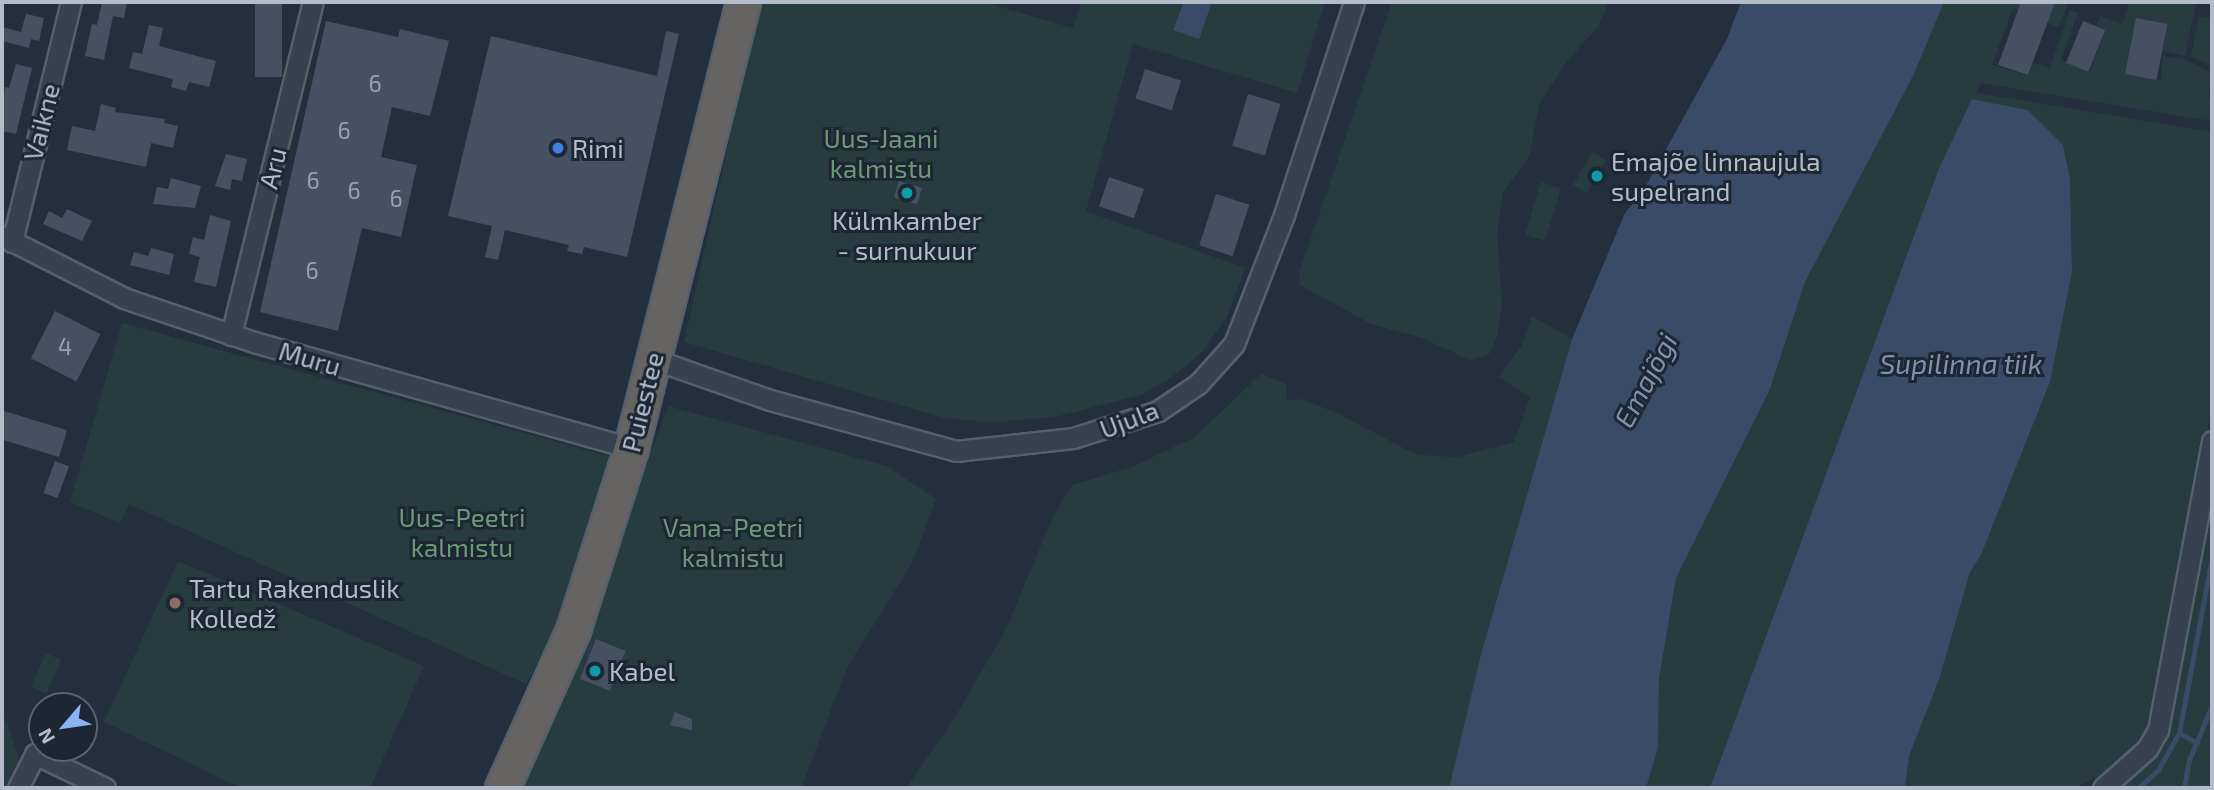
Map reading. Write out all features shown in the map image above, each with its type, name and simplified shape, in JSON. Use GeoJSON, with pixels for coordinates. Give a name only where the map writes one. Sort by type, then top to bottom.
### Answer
{"type":"FeatureCollection","features":[{"type":"Feature","properties":{"kind":"highway","name":"Puiestee"},"geometry":{"type":"LineString","coordinates":[[502,788],[573,630],[631,448],[743,2]]}},
{"type":"Feature","properties":{"kind":"street","name":"Vaikne"},"geometry":{"type":"LineString","coordinates":[[7,239],[71,2]]}},
{"type":"Feature","properties":{"kind":"street","name":"Aru"},"geometry":{"type":"LineString","coordinates":[[231,335],[313,2]]}},
{"type":"Feature","properties":{"kind":"street","name":"Ujula"},"geometry":{"type":"LineString","coordinates":[[653,359],[770,400],[956,451],[1073,439],[1158,411],[1198,384],[1234,344],[1284,215],[1354,2]]}},
{"type":"Feature","properties":{"kind":"street","name":"Muru"},"geometry":{"type":"LineString","coordinates":[[7,239],[124,298],[231,335],[631,448]]}},
{"type":"Feature","properties":{"kind":"street"},"geometry":{"type":"LineString","coordinates":[[2103,788],[2147,749],[2158,730],[2212,440]]}},
{"type":"Feature","properties":{"kind":"street"},"geometry":{"type":"LineString","coordinates":[[18,788],[35,754],[105,788]]}},
{"type":"Feature","properties":{"kind":"green space","name":"Uus-Jaani kalmistu"},"geometry":{"type":"Polygon","coordinates":[[[760,2],[983,2],[1073,28],[1082,2],[1325,2],[1297,93],[1133,44],[1086,211],[1245,268],[1229,313],[1203,351],[1172,377],[1141,395],[1055,417],[989,422],[945,418],[684,342],[760,2]]]}},
{"type":"Feature","properties":{"kind":"green space"},"geometry":{"type":"Polygon","coordinates":[[[1392,2],[1609,2],[1598,27],[1568,60],[1539,104],[1530,155],[1503,193],[1497,233],[1502,306],[1497,336],[1489,354],[1470,360],[1422,338],[1371,324],[1300,285],[1299,273],[1392,2]]]}},
{"type":"Feature","properties":{"kind":"green space"},"geometry":{"type":"Polygon","coordinates":[[[1944,2],[2069,2],[2058,27],[2043,21],[2044,16],[2013,8],[1992,65],[2028,75],[2033,63],[2050,68],[2070,10],[2078,13],[2061,60],[2090,71],[2105,31],[2096,26],[2100,16],[2122,24],[2130,2],[2196,3],[2185,56],[2163,51],[2127,74],[2161,80],[2162,56],[2186,60],[2212,73],[2208,97],[2212,98],[2212,121],[1981,83],[1976,93],[2212,132],[2212,407],[2151,725],[2142,743],[2099,781],[2094,778],[2076,788],[1905,788],[1909,756],[1939,680],[1970,572],[1981,555],[2050,382],[2072,272],[2070,178],[2063,145],[2028,110],[1972,99],[1939,168],[1710,788],[1646,788],[1658,748],[1659,679],[1676,578],[1770,389],[1805,282],[1914,74],[1944,2]]]}},
{"type":"Feature","properties":{"kind":"green space"},"geometry":{"type":"Polygon","coordinates":[[[2199,16],[2212,18],[2212,65],[2191,57],[2199,16]]]}},
{"type":"Feature","properties":{"kind":"green space"},"geometry":{"type":"Polygon","coordinates":[[[1592,152],[1606,160],[1587,193],[1573,185],[1592,152]]]}},
{"type":"Feature","properties":{"kind":"green space"},"geometry":{"type":"Polygon","coordinates":[[[1541,182],[1561,188],[1545,241],[1525,235],[1541,182]]]}},
{"type":"Feature","properties":{"kind":"green space"},"geometry":{"type":"Polygon","coordinates":[[[1532,316],[1572,339],[1481,654],[1449,788],[906,788],[954,719],[1006,629],[1054,514],[1072,485],[1132,467],[1195,437],[1261,374],[1286,384],[1287,400],[1300,399],[1335,412],[1417,455],[1458,457],[1514,442],[1530,397],[1499,377],[1522,345],[1532,316]]]}},
{"type":"Feature","properties":{"kind":"green space","name":"Uus-Peetri kalmistu"},"geometry":{"type":"Polygon","coordinates":[[[122,323],[611,457],[554,632],[526,684],[129,504],[120,523],[70,502],[122,323]]]}},
{"type":"Feature","properties":{"kind":"green space","name":"Vana-Peetri kalmistu"},"geometry":{"type":"Polygon","coordinates":[[[668,406],[887,466],[936,499],[912,563],[848,666],[801,788],[517,788],[579,648],[668,406]]]}},
{"type":"Feature","properties":{"kind":"green space"},"geometry":{"type":"Polygon","coordinates":[[[2212,441],[2212,788],[2103,788],[2147,749],[2212,441]]]}},
{"type":"Feature","properties":{"kind":"green space"},"geometry":{"type":"Polygon","coordinates":[[[178,561],[424,666],[370,788],[241,788],[104,722],[178,561]]]}},
{"type":"Feature","properties":{"kind":"green space"},"geometry":{"type":"Polygon","coordinates":[[[46,653],[62,660],[47,692],[31,687],[46,653]]]}},
{"type":"Feature","properties":{"kind":"green space"},"geometry":{"type":"Polygon","coordinates":[[[2,711],[20,760],[6,788],[2,788],[2,711]]]}},
{"type":"Feature","properties":{"kind":"water"},"geometry":{"type":"Polygon","coordinates":[[[1184,2],[1212,2],[1199,39],[1173,30],[1184,2]]]}},
{"type":"Feature","properties":{"kind":"water","name":"Emajõgi"},"geometry":{"type":"Polygon","coordinates":[[[1741,2],[1944,2],[1914,74],[1805,282],[1770,389],[1676,578],[1659,679],[1658,748],[1646,788],[1449,788],[1481,654],[1572,339],[1625,213],[1643,191],[1727,39],[1741,2]]]}},
{"type":"Feature","properties":{"kind":"water","name":"Supilinna tiik"},"geometry":{"type":"Polygon","coordinates":[[[1972,99],[2028,110],[2063,145],[2070,178],[2072,272],[2050,382],[1981,555],[1970,572],[1939,680],[1909,756],[1905,788],[1710,788],[1939,168],[1972,99]]]}},
{"type":"Feature","properties":{"kind":"building"},"geometry":{"type":"Polygon","coordinates":[[[102,2],[127,2],[124,18],[113,16],[104,60],[85,56],[92,24],[97,25],[102,2]]]}},
{"type":"Feature","properties":{"kind":"building"},"geometry":{"type":"Polygon","coordinates":[[[255,2],[282,2],[282,77],[255,77],[255,2]]]}},
{"type":"Feature","properties":{"kind":"building"},"geometry":{"type":"Polygon","coordinates":[[[2021,2],[2055,2],[2028,75],[1998,65],[2021,2]]]}},
{"type":"Feature","properties":{"kind":"building"},"geometry":{"type":"Polygon","coordinates":[[[26,14],[44,18],[39,41],[31,39],[29,48],[2,41],[2,27],[21,32],[26,14]]]}},
{"type":"Feature","properties":{"kind":"building"},"geometry":{"type":"Polygon","coordinates":[[[2136,18],[2167,24],[2157,80],[2125,74],[2136,18]]]}},
{"type":"Feature","properties":{"kind":"building"},"geometry":{"type":"Polygon","coordinates":[[[326,21],[398,37],[400,29],[449,41],[430,116],[392,107],[381,157],[417,165],[401,237],[362,228],[338,331],[260,312],[326,21]]]}},
{"type":"Feature","properties":{"kind":"building"},"geometry":{"type":"Polygon","coordinates":[[[2083,21],[2105,30],[2088,72],[2066,63],[2083,21]]]}},
{"type":"Feature","properties":{"kind":"building"},"geometry":{"type":"Polygon","coordinates":[[[149,25],[163,28],[159,46],[216,61],[209,87],[189,82],[186,91],[171,87],[173,79],[129,68],[133,52],[142,54],[149,25]]]}},
{"type":"Feature","properties":{"kind":"building"},"geometry":{"type":"Polygon","coordinates":[[[666,31],[679,34],[627,257],[584,247],[582,254],[567,251],[569,245],[505,230],[498,260],[485,257],[492,226],[448,216],[491,36],[657,76],[666,31]]]}},
{"type":"Feature","properties":{"kind":"building"},"geometry":{"type":"Polygon","coordinates":[[[16,64],[32,68],[16,134],[2,131],[2,113],[5,87],[9,88],[16,64]]]}},
{"type":"Feature","properties":{"kind":"building"},"geometry":{"type":"Polygon","coordinates":[[[1145,69],[1181,81],[1172,110],[1135,98],[1145,69]]]}},
{"type":"Feature","properties":{"kind":"building"},"geometry":{"type":"Polygon","coordinates":[[[1248,94],[1281,104],[1265,156],[1232,146],[1248,94]]]}},
{"type":"Feature","properties":{"kind":"building"},"geometry":{"type":"Polygon","coordinates":[[[101,104],[116,108],[115,112],[165,119],[164,123],[178,126],[173,148],[151,143],[146,167],[67,150],[72,126],[95,131],[101,104]]]}},
{"type":"Feature","properties":{"kind":"building"},"geometry":{"type":"Polygon","coordinates":[[[226,154],[247,159],[242,181],[232,179],[230,190],[215,186],[226,154]]]}},
{"type":"Feature","properties":{"kind":"building"},"geometry":{"type":"Polygon","coordinates":[[[1109,177],[1144,189],[1134,218],[1099,206],[1109,177]]]}},
{"type":"Feature","properties":{"kind":"building"},"geometry":{"type":"Polygon","coordinates":[[[171,178],[201,186],[195,208],[153,204],[157,187],[168,189],[171,178]]]}},
{"type":"Feature","properties":{"kind":"building","name":"Külmkamber - surnukuur"},"geometry":{"type":"Polygon","coordinates":[[[899,181],[922,188],[917,204],[894,197],[899,181]]]}},
{"type":"Feature","properties":{"kind":"building"},"geometry":{"type":"Polygon","coordinates":[[[1216,194],[1249,205],[1233,256],[1199,245],[1216,194]]]}},
{"type":"Feature","properties":{"kind":"building"},"geometry":{"type":"Polygon","coordinates":[[[67,209],[92,221],[82,241],[43,224],[49,211],[62,218],[67,209]]]}},
{"type":"Feature","properties":{"kind":"building"},"geometry":{"type":"Polygon","coordinates":[[[210,215],[231,221],[216,287],[194,282],[200,257],[189,254],[193,237],[204,240],[210,215]]]}},
{"type":"Feature","properties":{"kind":"building"},"geometry":{"type":"Polygon","coordinates":[[[151,248],[174,254],[169,275],[130,265],[134,252],[148,256],[151,248]]]}},
{"type":"Feature","properties":{"kind":"building"},"geometry":{"type":"Polygon","coordinates":[[[55,311],[100,334],[76,381],[31,358],[55,311]]]}},
{"type":"Feature","properties":{"kind":"building"},"geometry":{"type":"Polygon","coordinates":[[[4,411],[67,430],[59,457],[2,440],[4,411]]]}},
{"type":"Feature","properties":{"kind":"building"},"geometry":{"type":"Polygon","coordinates":[[[55,461],[69,466],[57,498],[43,493],[55,461]]]}},
{"type":"Feature","properties":{"kind":"building"},"geometry":{"type":"Polygon","coordinates":[[[596,639],[626,651],[610,691],[580,679],[596,639]]]}},
{"type":"Feature","properties":{"kind":"building"},"geometry":{"type":"Polygon","coordinates":[[[675,712],[692,719],[692,730],[670,725],[675,712]]]}},
{"type":"Feature","properties":{"kind":"waterway"},"geometry":{"type":"LineString","coordinates":[[2138,788],[2158,770],[2179,733],[2212,557]]}},
{"type":"Feature","properties":{"kind":"waterway"},"geometry":{"type":"LineString","coordinates":[[2184,788],[2189,760],[2212,705]]}},
{"type":"Feature","properties":{"kind":"waterway"},"geometry":{"type":"LineString","coordinates":[[2179,733],[2198,743]]}},
{"type":"Feature","properties":{"kind":"place","name":"Rimi"},"geometry":{"type":"Point","coordinates":[558,148]}},
{"type":"Feature","properties":{"kind":"place","name":"Emajõe linnaujula supelrand"},"geometry":{"type":"Point","coordinates":[1597,176]}},
{"type":"Feature","properties":{"kind":"place","name":"Külmkamber - surnukuur"},"geometry":{"type":"Point","coordinates":[907,193]}},
{"type":"Feature","properties":{"kind":"place","name":"Tartu Rakenduslik Kolledž"},"geometry":{"type":"Point","coordinates":[175,603]}},
{"type":"Feature","properties":{"kind":"place","name":"Kabel"},"geometry":{"type":"Point","coordinates":[595,671]}}]}
